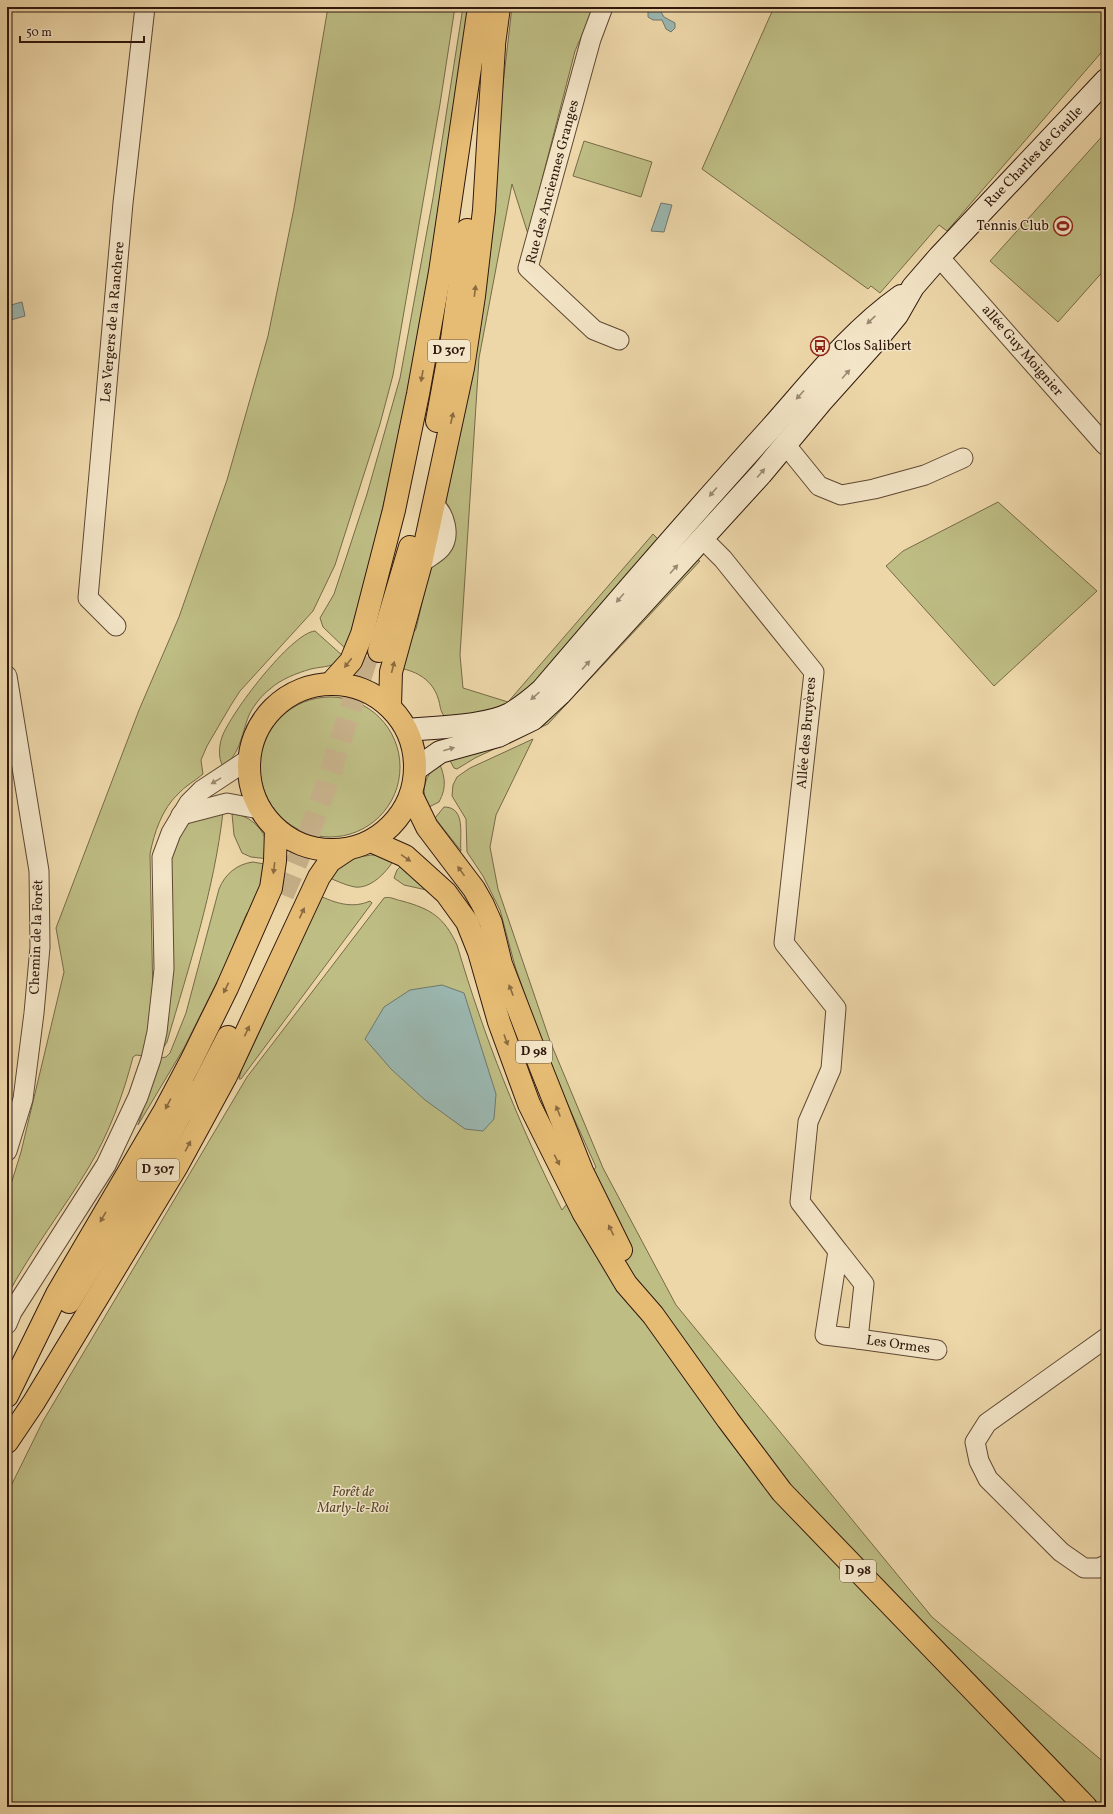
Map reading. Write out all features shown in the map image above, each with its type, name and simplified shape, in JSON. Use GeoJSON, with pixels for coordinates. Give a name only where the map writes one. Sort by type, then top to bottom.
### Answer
{"type":"FeatureCollection","features":[{"type":"Feature","properties":{"kind":"main road","name":"D 307"},"geometry":{"type":"LineString","coordinates":[[375,650],[407,557],[436,423],[452,339],[484,46],[479,7]]}},
{"type":"Feature","properties":{"kind":"main road","name":"D 307"},"geometry":{"type":"LineString","coordinates":[[484,46],[499,7]]}},
{"type":"Feature","properties":{"kind":"main road"},"geometry":{"type":"LineString","coordinates":[[390,706],[392,672],[421,563],[434,505],[463,368],[474,296],[484,210],[484,46]]}},
{"type":"Feature","properties":{"kind":"main road"},"geometry":{"type":"LineString","coordinates":[[331,683],[351,661],[362,634],[394,510],[418,394],[484,46]]}},
{"type":"Feature","properties":{"kind":"main road"},"geometry":{"type":"LineString","coordinates":[[7,1442],[34,1402],[177,1166],[226,1076],[319,877],[330,861],[348,849],[371,841],[388,829],[402,813],[411,794],[416,769],[412,742],[407,730],[390,706],[373,693],[353,686],[331,683],[314,685],[297,691],[282,700],[269,712],[259,726],[252,742],[249,759],[250,785],[259,809],[276,829],[297,843],[322,850],[348,849]]}},
{"type":"Feature","properties":{"kind":"main road","name":"D 98"},"geometry":{"type":"LineString","coordinates":[[411,794],[427,827],[474,889],[486,911],[491,923],[504,971],[582,1171],[653,1315]]}},
{"type":"Feature","properties":{"kind":"main road"},"geometry":{"type":"LineString","coordinates":[[11,1388],[57,1294],[165,1110],[230,981],[271,888],[275,861],[276,829]]}},
{"type":"Feature","properties":{"kind":"main road","name":"D 98"},"geometry":{"type":"LineString","coordinates":[[371,841],[405,856],[446,893],[467,922],[479,952],[499,1022],[529,1104],[583,1212],[626,1284],[653,1315],[728,1420],[782,1492],[1086,1807]]}},
{"type":"Feature","properties":{"kind":"main road","name":"D 307"},"geometry":{"type":"LineString","coordinates":[[7,1433],[16,1411],[80,1306],[183,1124],[228,1038],[288,897],[213,1050],[154,1164],[49,1336],[11,1388]]}},
{"type":"Feature","properties":{"kind":"street","name":"Les Vergers de la Ranchere"},"geometry":{"type":"LineString","coordinates":[[116,626],[88,598],[123,203],[145,7]]}},
{"type":"Feature","properties":{"kind":"street","name":"Rue des Anciennes Granges"},"geometry":{"type":"LineString","coordinates":[[603,7],[591,40],[528,268],[594,330],[619,340]]}},
{"type":"Feature","properties":{"kind":"street","name":"Rue Charles de Gaulle"},"geometry":{"type":"LineString","coordinates":[[913,287],[938,257],[1106,80]]}},
{"type":"Feature","properties":{"kind":"street","name":"allée Guy Moignier"},"geometry":{"type":"LineString","coordinates":[[938,257],[1105,445]]}},
{"type":"Feature","properties":{"kind":"street"},"geometry":{"type":"LineString","coordinates":[[416,769],[440,752],[498,736],[533,719],[560,694],[694,531],[770,429],[852,337],[886,306],[913,287]]}},
{"type":"Feature","properties":{"kind":"street"},"geometry":{"type":"LineString","coordinates":[[407,730],[482,722],[508,714],[527,703],[542,690],[669,541],[694,531],[785,444],[897,315],[913,287]]}},
{"type":"Feature","properties":{"kind":"street"},"geometry":{"type":"LineString","coordinates":[[770,429],[785,444],[819,486],[842,495],[874,489],[925,475],[963,458]]}},
{"type":"Feature","properties":{"kind":"street","name":"Allée des Bruyères"},"geometry":{"type":"LineString","coordinates":[[694,531],[723,559],[814,672],[784,943],[836,1008],[832,1069],[808,1122],[800,1202],[838,1251]]}},
{"type":"Feature","properties":{"kind":"street","name":"Chemin de la Forêt"},"geometry":{"type":"LineString","coordinates":[[7,676],[39,871],[40,947],[34,1013],[23,1099],[7,1150]]}},
{"type":"Feature","properties":{"kind":"street"},"geometry":{"type":"LineString","coordinates":[[7,1324],[12,1312],[106,1165],[138,1097],[151,1059],[162,999],[164,969],[162,857],[171,833],[189,803],[202,790],[249,759]]}},
{"type":"Feature","properties":{"kind":"street"},"geometry":{"type":"LineString","coordinates":[[181,815],[227,804],[259,809]]}},
{"type":"Feature","properties":{"kind":"street"},"geometry":{"type":"LineString","coordinates":[[838,1251],[864,1284],[858,1339]]}},
{"type":"Feature","properties":{"kind":"street","name":"Les Ormes"},"geometry":{"type":"LineString","coordinates":[[838,1251],[825,1335],[937,1350]]}},
{"type":"Feature","properties":{"kind":"street"},"geometry":{"type":"LineString","coordinates":[[1106,1338],[987,1423],[975,1442],[979,1461],[988,1479],[1061,1552],[1084,1568],[1099,1568],[1106,1565]]}},
{"type":"Feature","properties":{"kind":"green space"},"geometry":{"type":"Polygon","coordinates":[[[328,7],[455,7],[440,104],[393,375],[380,424],[335,565],[313,611],[240,691],[207,746],[201,760],[203,774],[184,788],[172,800],[163,814],[150,854],[153,999],[144,1056],[136,1055],[133,1057],[115,1114],[103,1141],[89,1167],[26,1263],[7,1296],[7,1197],[21,1152],[64,972],[56,928],[139,710],[179,617],[227,480],[268,336],[294,208],[328,7]]]}},
{"type":"Feature","properties":{"kind":"green space"},"geometry":{"type":"Polygon","coordinates":[[[463,7],[471,7],[446,178],[405,409],[350,653],[323,627],[320,618],[334,594],[345,561],[367,494],[400,378],[433,198],[463,7]]]}},
{"type":"Feature","properties":{"kind":"green space"},"geometry":{"type":"Polygon","coordinates":[[[512,7],[594,7],[575,51],[528,234],[512,184],[479,358],[460,655],[463,688],[508,702],[653,534],[660,541],[540,680],[508,705],[469,715],[446,718],[441,711],[439,701],[432,686],[424,678],[413,672],[400,668],[408,639],[416,629],[447,485],[497,136],[512,7]]]}},
{"type":"Feature","properties":{"kind":"green space"},"geometry":{"type":"Polygon","coordinates":[[[774,7],[1106,7],[1106,47],[947,231],[939,225],[880,293],[871,286],[868,289],[702,169],[774,7]]]}},
{"type":"Feature","properties":{"kind":"green space","name":"Tennis Club"},"geometry":{"type":"Polygon","coordinates":[[[1106,132],[1106,268],[1058,322],[990,261],[1106,132]]]}},
{"type":"Feature","properties":{"kind":"green space"},"geometry":{"type":"Polygon","coordinates":[[[584,141],[652,162],[641,197],[573,176],[584,141]]]}},
{"type":"Feature","properties":{"kind":"green space"},"geometry":{"type":"Polygon","coordinates":[[[998,502],[1097,591],[994,686],[886,566],[903,551],[998,502]]]}},
{"type":"Feature","properties":{"kind":"green space"},"geometry":{"type":"Polygon","coordinates":[[[696,560],[700,561],[548,724],[475,758],[457,769],[454,768],[448,757],[696,560]]]}},
{"type":"Feature","properties":{"kind":"green space"},"geometry":{"type":"Polygon","coordinates":[[[315,631],[343,656],[333,665],[300,672],[279,682],[267,691],[250,713],[234,755],[223,766],[220,756],[221,740],[227,726],[237,711],[262,676],[277,659],[304,635],[315,631]]]}},
{"type":"Feature","properties":{"kind":"green space"},"geometry":{"type":"Polygon","coordinates":[[[330,697],[350,700],[357,703],[369,709],[384,723],[397,747],[400,767],[397,787],[394,794],[388,806],[374,821],[350,834],[330,837],[310,834],[303,831],[291,825],[276,811],[263,787],[260,767],[263,747],[266,740],[272,728],[286,713],[310,700],[330,697]]]}},
{"type":"Feature","properties":{"kind":"green space","name":"Forêt de Marly-le-Roi"},"geometry":{"type":"Polygon","coordinates":[[[533,739],[496,815],[490,847],[498,889],[550,1041],[603,1168],[676,1305],[932,1617],[1106,1764],[1106,1807],[7,1807],[7,1494],[43,1421],[247,1077],[384,898],[402,901],[429,911],[442,921],[452,935],[457,945],[491,1047],[517,1113],[562,1210],[596,1167],[567,1103],[536,1027],[515,966],[500,910],[483,876],[467,852],[466,819],[452,796],[453,785],[457,777],[470,768],[533,739]]]}},
{"type":"Feature","properties":{"kind":"green space"},"geometry":{"type":"Polygon","coordinates":[[[439,762],[444,777],[442,797],[439,802],[429,807],[426,801],[424,789],[425,783],[427,777],[439,762]]]}},
{"type":"Feature","properties":{"kind":"green space"},"geometry":{"type":"Polygon","coordinates":[[[444,807],[451,808],[459,817],[461,851],[435,818],[444,807]]]}},
{"type":"Feature","properties":{"kind":"green space"},"geometry":{"type":"Polygon","coordinates":[[[223,812],[214,871],[200,928],[167,1042],[162,1050],[169,862],[180,834],[187,824],[199,818],[223,812]]]}},
{"type":"Feature","properties":{"kind":"green space"},"geometry":{"type":"Polygon","coordinates":[[[232,814],[244,816],[258,827],[265,837],[269,859],[251,857],[242,853],[234,835],[232,814]]]}},
{"type":"Feature","properties":{"kind":"green space"},"geometry":{"type":"Polygon","coordinates":[[[380,855],[393,861],[382,875],[372,883],[361,887],[355,887],[343,884],[325,876],[354,858],[380,855]]]}},
{"type":"Feature","properties":{"kind":"green space"},"geometry":{"type":"Polygon","coordinates":[[[253,862],[270,865],[251,914],[247,913],[222,972],[184,1048],[138,1125],[160,1058],[166,1057],[170,1053],[186,1013],[219,889],[228,874],[237,867],[253,862]]]}},
{"type":"Feature","properties":{"kind":"green space"},"geometry":{"type":"Polygon","coordinates":[[[401,866],[431,891],[404,885],[394,878],[397,870],[401,866]]]}},
{"type":"Feature","properties":{"kind":"green space"},"geometry":{"type":"Polygon","coordinates":[[[318,895],[350,905],[357,905],[370,901],[372,903],[241,1079],[239,1079],[241,1071],[298,948],[318,895]]]}},
{"type":"Feature","properties":{"kind":"water"},"geometry":{"type":"Polygon","coordinates":[[[648,7],[658,7],[664,17],[675,23],[675,28],[671,32],[666,29],[662,20],[653,20],[648,17],[648,7]]]}},
{"type":"Feature","properties":{"kind":"water"},"geometry":{"type":"Polygon","coordinates":[[[661,203],[672,205],[664,232],[651,231],[661,203]]]}},
{"type":"Feature","properties":{"kind":"water"},"geometry":{"type":"Polygon","coordinates":[[[22,302],[25,316],[7,321],[7,306],[22,302]]]}},
{"type":"Feature","properties":{"kind":"water"},"geometry":{"type":"Polygon","coordinates":[[[442,985],[464,993],[496,1094],[494,1119],[483,1131],[465,1129],[425,1100],[391,1069],[365,1039],[384,1007],[410,990],[442,985]]]}},
{"type":"Feature","properties":{"kind":"tunnel"},"geometry":{"type":"LineString","coordinates":[[283,895],[312,826],[370,648]]}},
{"type":"Feature","properties":{"kind":"place","name":"Tennis Club"},"geometry":{"type":"Point","coordinates":[1063,226]}},
{"type":"Feature","properties":{"kind":"place","name":"Clos Salibert"},"geometry":{"type":"Point","coordinates":[820,346]}}]}
